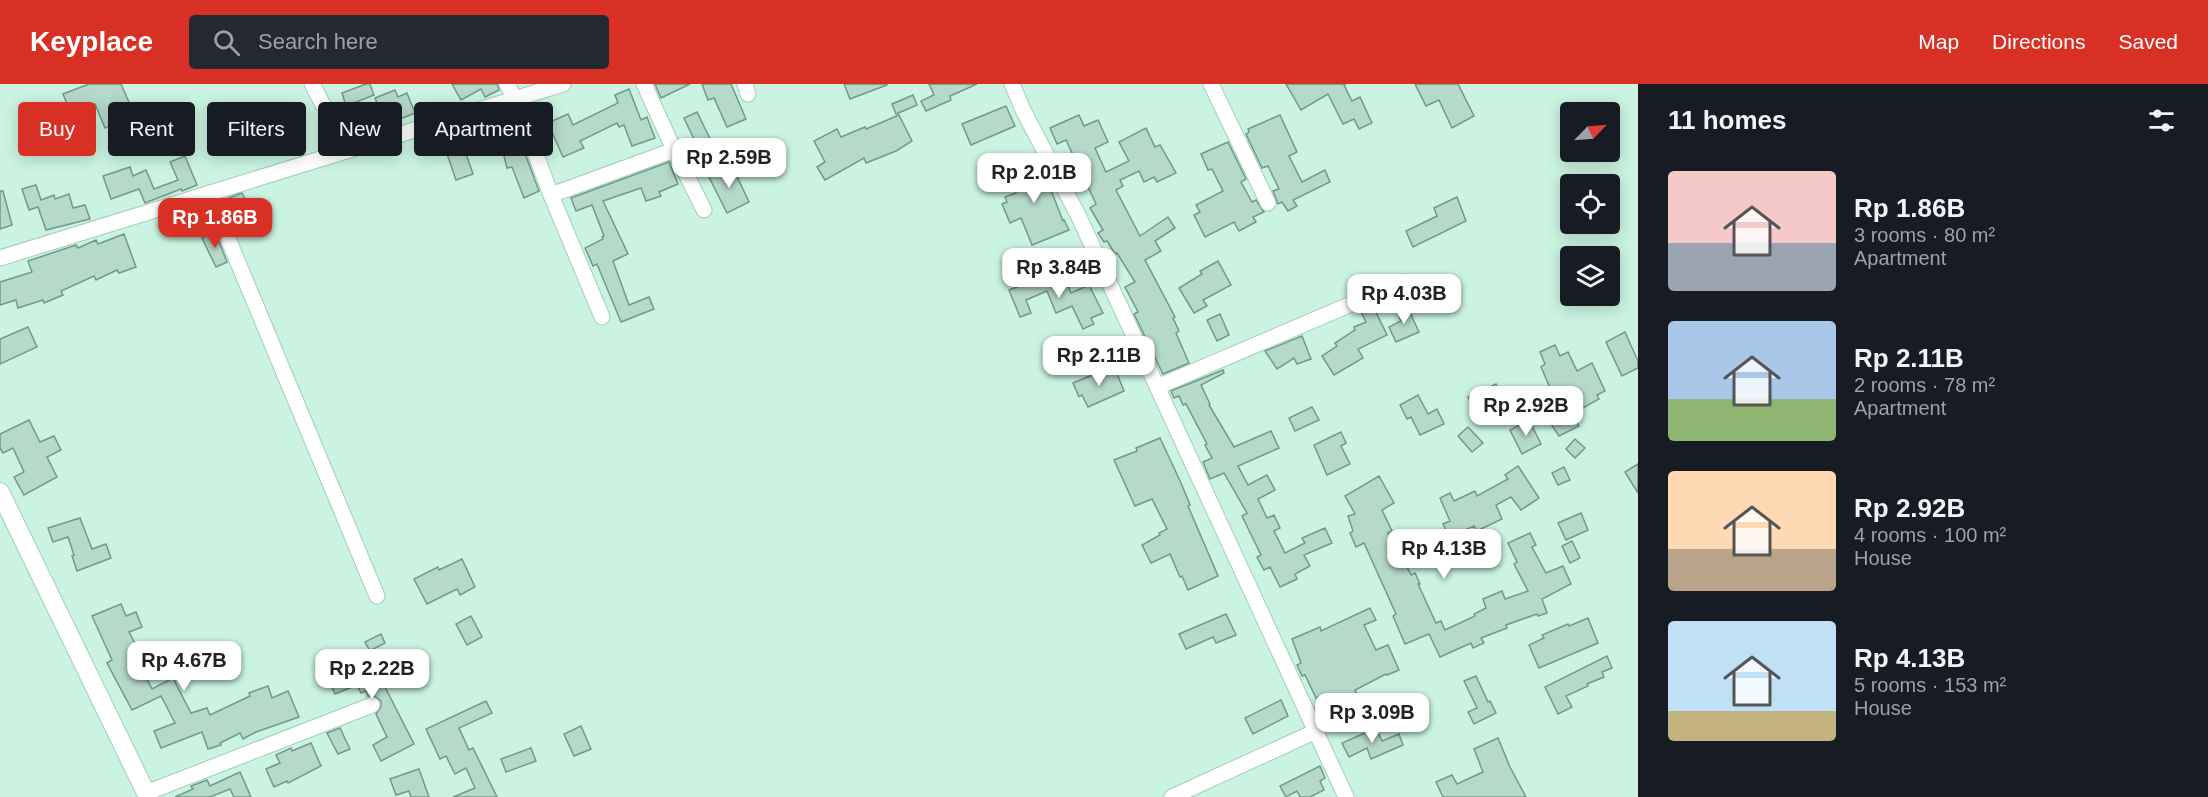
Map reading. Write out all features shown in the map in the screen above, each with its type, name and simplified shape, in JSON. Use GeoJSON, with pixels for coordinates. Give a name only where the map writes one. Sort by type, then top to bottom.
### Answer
{"type":"FeatureCollection","features":[{"type":"Feature","properties":{"kind":"street"},"geometry":{"type":"LineString","coordinates":[[312,84],[321,102]]}},
{"type":"Feature","properties":{"kind":"street"},"geometry":{"type":"LineString","coordinates":[[507,84],[602,317]]}},
{"type":"Feature","properties":{"kind":"street"},"geometry":{"type":"LineString","coordinates":[[402,133],[563,84]]}},
{"type":"Feature","properties":{"kind":"street"},"geometry":{"type":"LineString","coordinates":[[644,84],[704,210]]}},
{"type":"Feature","properties":{"kind":"street"},"geometry":{"type":"LineString","coordinates":[[1012,84],[1023,110],[1079,217],[1314,732],[1346,797]]}},
{"type":"Feature","properties":{"kind":"street"},"geometry":{"type":"LineString","coordinates":[[1211,84],[1268,203]]}},
{"type":"Feature","properties":{"kind":"street"},"geometry":{"type":"LineString","coordinates":[[551,195],[674,150]]}},
{"type":"Feature","properties":{"kind":"street"},"geometry":{"type":"LineString","coordinates":[[0,258],[327,156]]}},
{"type":"Feature","properties":{"kind":"street"},"geometry":{"type":"LineString","coordinates":[[209,193],[377,596]]}},
{"type":"Feature","properties":{"kind":"street"},"geometry":{"type":"LineString","coordinates":[[1157,387],[1403,282]]}},
{"type":"Feature","properties":{"kind":"street"},"geometry":{"type":"LineString","coordinates":[[0,492],[5,514],[147,795],[372,705]]}},
{"type":"Feature","properties":{"kind":"street"},"geometry":{"type":"LineString","coordinates":[[1172,797],[1314,732]]}},
{"type":"Feature","properties":{"kind":"building"},"geometry":{"type":"Polygon","coordinates":[[[89,84],[121,84],[129,102],[108,102],[108,127],[105,128],[96,102],[66,102],[63,94],[89,84]]]}},
{"type":"Feature","properties":{"kind":"building"},"geometry":{"type":"Polygon","coordinates":[[[370,84],[374,95],[356,102],[345,102],[342,93],[370,84]]]}},
{"type":"Feature","properties":{"kind":"building"},"geometry":{"type":"Polygon","coordinates":[[[452,84],[497,84],[499,90],[485,97],[481,89],[461,100],[452,84]]]}},
{"type":"Feature","properties":{"kind":"building"},"geometry":{"type":"Polygon","coordinates":[[[655,84],[690,84],[661,98],[655,84]]]}},
{"type":"Feature","properties":{"kind":"building"},"geometry":{"type":"Polygon","coordinates":[[[702,84],[731,84],[746,119],[727,127],[714,98],[708,100],[702,84]]]}},
{"type":"Feature","properties":{"kind":"building"},"geometry":{"type":"Polygon","coordinates":[[[844,84],[887,84],[887,85],[850,99],[844,84]]]}},
{"type":"Feature","properties":{"kind":"building"},"geometry":{"type":"Polygon","coordinates":[[[929,84],[977,84],[950,96],[951,100],[926,111],[921,101],[934,95],[929,84]]]}},
{"type":"Feature","properties":{"kind":"building"},"geometry":{"type":"Polygon","coordinates":[[[1286,84],[1346,84],[1344,85],[1352,101],[1360,97],[1372,123],[1359,129],[1354,119],[1343,124],[1328,94],[1301,110],[1286,84]]]}},
{"type":"Feature","properties":{"kind":"building"},"geometry":{"type":"Polygon","coordinates":[[[1415,84],[1458,84],[1474,116],[1452,128],[1439,100],[1426,106],[1415,84]]]}},
{"type":"Feature","properties":{"kind":"building"},"geometry":{"type":"Polygon","coordinates":[[[629,89],[641,120],[647,117],[655,138],[632,146],[624,125],[619,127],[617,123],[580,141],[584,148],[563,157],[553,134],[553,121],[568,114],[573,125],[618,103],[615,95],[629,89]]]}},
{"type":"Feature","properties":{"kind":"building"},"geometry":{"type":"Polygon","coordinates":[[[395,90],[398,97],[407,93],[414,113],[402,118],[402,102],[377,102],[375,98],[395,90]]]}},
{"type":"Feature","properties":{"kind":"building"},"geometry":{"type":"Polygon","coordinates":[[[913,95],[917,105],[896,114],[892,104],[913,95]]]}},
{"type":"Feature","properties":{"kind":"building"},"geometry":{"type":"Polygon","coordinates":[[[1006,106],[1015,126],[971,145],[962,124],[1006,106]]]}},
{"type":"Feature","properties":{"kind":"building"},"geometry":{"type":"Polygon","coordinates":[[[697,112],[716,151],[691,162],[682,144],[694,139],[684,118],[697,112]]]}},
{"type":"Feature","properties":{"kind":"building"},"geometry":{"type":"Polygon","coordinates":[[[899,115],[912,141],[896,151],[866,163],[864,158],[825,180],[817,167],[825,162],[814,141],[837,129],[841,137],[899,115]]]}},
{"type":"Feature","properties":{"kind":"building"},"geometry":{"type":"Polygon","coordinates":[[[1079,115],[1084,126],[1098,120],[1108,142],[1095,148],[1106,172],[1129,161],[1119,142],[1146,128],[1155,147],[1160,145],[1176,173],[1157,182],[1154,177],[1144,182],[1139,171],[1120,180],[1123,186],[1116,190],[1140,236],[1168,217],[1175,228],[1155,241],[1161,251],[1145,260],[1175,317],[1173,318],[1179,331],[1176,333],[1189,363],[1163,374],[1134,314],[1138,312],[1125,287],[1135,282],[1117,253],[1115,254],[1107,241],[1104,242],[1098,233],[1103,230],[1090,208],[1096,204],[1066,140],[1057,144],[1050,128],[1079,115]]]}},
{"type":"Feature","properties":{"kind":"building"},"geometry":{"type":"Polygon","coordinates":[[[1280,115],[1297,152],[1289,156],[1302,182],[1325,170],[1330,182],[1293,200],[1297,206],[1288,211],[1282,202],[1278,204],[1273,191],[1279,189],[1268,166],[1262,168],[1246,134],[1249,132],[1248,129],[1280,115]]]}},
{"type":"Feature","properties":{"kind":"building"},"geometry":{"type":"Polygon","coordinates":[[[1228,142],[1246,179],[1241,182],[1252,202],[1256,200],[1264,212],[1253,217],[1256,222],[1239,231],[1234,222],[1205,237],[1194,215],[1200,212],[1196,205],[1223,191],[1212,169],[1208,170],[1201,154],[1228,142]]]}},
{"type":"Feature","properties":{"kind":"building"},"geometry":{"type":"Polygon","coordinates":[[[185,156],[197,185],[145,203],[139,189],[111,199],[103,176],[130,167],[133,176],[146,170],[154,189],[178,180],[170,162],[185,156]]]}},
{"type":"Feature","properties":{"kind":"building"},"geometry":{"type":"Polygon","coordinates":[[[448,156],[467,156],[473,174],[456,180],[448,156]]]}},
{"type":"Feature","properties":{"kind":"building"},"geometry":{"type":"Polygon","coordinates":[[[504,156],[526,156],[539,191],[524,198],[512,167],[507,168],[504,156]]]}},
{"type":"Feature","properties":{"kind":"building"},"geometry":{"type":"Polygon","coordinates":[[[1034,159],[1043,182],[1047,180],[1063,221],[1069,230],[1032,245],[1021,218],[1010,223],[1002,204],[1007,202],[1005,197],[1016,193],[1007,171],[1034,159]]]}},
{"type":"Feature","properties":{"kind":"building"},"geometry":{"type":"Polygon","coordinates":[[[669,162],[678,184],[659,192],[661,196],[646,201],[641,188],[603,201],[628,254],[613,261],[629,305],[649,297],[654,309],[621,322],[597,264],[593,266],[585,248],[603,239],[604,236],[592,205],[576,211],[571,198],[669,162]]]}},
{"type":"Feature","properties":{"kind":"building"},"geometry":{"type":"Polygon","coordinates":[[[732,166],[749,202],[727,213],[709,177],[732,166]]]}},
{"type":"Feature","properties":{"kind":"building"},"geometry":{"type":"Polygon","coordinates":[[[36,185],[41,200],[54,195],[55,199],[69,194],[73,208],[85,205],[90,219],[46,230],[38,207],[29,210],[22,189],[36,185]]]}},
{"type":"Feature","properties":{"kind":"building"},"geometry":{"type":"Polygon","coordinates":[[[0,191],[3,191],[12,225],[0,229],[0,191]]]}},
{"type":"Feature","properties":{"kind":"building"},"geometry":{"type":"Polygon","coordinates":[[[242,193],[250,209],[234,217],[226,199],[242,193]]]}},
{"type":"Feature","properties":{"kind":"building"},"geometry":{"type":"Polygon","coordinates":[[[1457,197],[1466,221],[1413,247],[1406,231],[1437,216],[1434,208],[1457,197]]]}},
{"type":"Feature","properties":{"kind":"building"},"geometry":{"type":"Polygon","coordinates":[[[215,232],[227,262],[216,267],[202,238],[215,232]]]}},
{"type":"Feature","properties":{"kind":"building"},"geometry":{"type":"Polygon","coordinates":[[[124,234],[136,267],[119,273],[117,270],[96,280],[94,276],[61,291],[63,295],[44,303],[43,300],[18,308],[16,300],[0,305],[0,282],[32,272],[28,261],[76,245],[78,248],[96,240],[98,244],[124,234]]]}},
{"type":"Feature","properties":{"kind":"building"},"geometry":{"type":"Polygon","coordinates":[[[1218,261],[1231,285],[1203,300],[1207,306],[1194,313],[1179,288],[1202,274],[1200,271],[1218,261]]]}},
{"type":"Feature","properties":{"kind":"building"},"geometry":{"type":"Polygon","coordinates":[[[1063,274],[1071,293],[1089,285],[1103,313],[1091,318],[1094,324],[1083,329],[1072,306],[1056,313],[1047,291],[1026,300],[1031,313],[1020,317],[1009,290],[1036,280],[1038,284],[1063,274]]]}},
{"type":"Feature","properties":{"kind":"building"},"geometry":{"type":"Polygon","coordinates":[[[1406,304],[1419,332],[1396,342],[1389,327],[1401,321],[1396,309],[1406,304]]]}},
{"type":"Feature","properties":{"kind":"building"},"geometry":{"type":"Polygon","coordinates":[[[1373,306],[1387,335],[1358,349],[1363,358],[1334,375],[1322,356],[1337,346],[1335,343],[1355,330],[1354,327],[1366,322],[1361,312],[1373,306]]]}},
{"type":"Feature","properties":{"kind":"building"},"geometry":{"type":"Polygon","coordinates":[[[1220,314],[1229,335],[1217,341],[1207,320],[1220,314]]]}},
{"type":"Feature","properties":{"kind":"building"},"geometry":{"type":"Polygon","coordinates":[[[28,327],[37,347],[0,364],[0,339],[28,327]]]}},
{"type":"Feature","properties":{"kind":"building"},"geometry":{"type":"Polygon","coordinates":[[[1625,332],[1638,361],[1638,368],[1622,376],[1606,342],[1625,332]]]}},
{"type":"Feature","properties":{"kind":"building"},"geometry":{"type":"Polygon","coordinates":[[[1302,336],[1311,359],[1297,364],[1294,358],[1277,369],[1265,351],[1302,336]]]}},
{"type":"Feature","properties":{"kind":"building"},"geometry":{"type":"Polygon","coordinates":[[[1555,345],[1560,356],[1568,352],[1577,371],[1592,363],[1605,391],[1597,395],[1599,399],[1572,414],[1579,426],[1559,436],[1549,421],[1554,418],[1541,395],[1551,390],[1541,367],[1545,364],[1540,352],[1555,345]]]}},
{"type":"Feature","properties":{"kind":"building"},"geometry":{"type":"Polygon","coordinates":[[[1114,366],[1124,391],[1088,407],[1082,395],[1079,397],[1073,383],[1114,366]]]}},
{"type":"Feature","properties":{"kind":"building"},"geometry":{"type":"Polygon","coordinates":[[[1223,370],[1224,373],[1201,385],[1209,405],[1234,447],[1271,431],[1279,448],[1238,466],[1248,485],[1267,475],[1275,490],[1258,499],[1267,518],[1274,515],[1280,528],[1274,531],[1285,553],[1305,543],[1302,538],[1325,528],[1332,543],[1304,555],[1310,566],[1295,574],[1297,579],[1280,587],[1270,567],[1264,570],[1257,557],[1261,555],[1242,516],[1247,513],[1224,473],[1210,479],[1203,462],[1212,458],[1205,445],[1207,444],[1186,404],[1183,405],[1179,396],[1174,398],[1171,391],[1223,370]]]}},
{"type":"Feature","properties":{"kind":"building"},"geometry":{"type":"Polygon","coordinates":[[[1496,384],[1501,396],[1474,409],[1468,397],[1496,384]]]}},
{"type":"Feature","properties":{"kind":"building"},"geometry":{"type":"Polygon","coordinates":[[[1418,395],[1428,414],[1437,409],[1444,424],[1420,435],[1411,417],[1407,419],[1400,405],[1418,395]]]}},
{"type":"Feature","properties":{"kind":"building"},"geometry":{"type":"Polygon","coordinates":[[[1312,407],[1319,420],[1295,431],[1289,418],[1312,407]]]}},
{"type":"Feature","properties":{"kind":"building"},"geometry":{"type":"Polygon","coordinates":[[[29,420],[40,442],[54,436],[61,450],[47,457],[57,477],[24,495],[14,477],[24,472],[13,448],[3,453],[0,448],[0,434],[29,420]]]}},
{"type":"Feature","properties":{"kind":"building"},"geometry":{"type":"Polygon","coordinates":[[[1529,420],[1541,444],[1522,454],[1510,430],[1529,420]]]}},
{"type":"Feature","properties":{"kind":"building"},"geometry":{"type":"Polygon","coordinates":[[[1468,427],[1483,443],[1472,452],[1458,436],[1468,427]]]}},
{"type":"Feature","properties":{"kind":"building"},"geometry":{"type":"Polygon","coordinates":[[[1341,432],[1346,443],[1341,446],[1350,464],[1327,475],[1314,445],[1341,432]]]}},
{"type":"Feature","properties":{"kind":"building"},"geometry":{"type":"Polygon","coordinates":[[[1160,438],[1181,483],[1190,505],[1188,506],[1218,576],[1188,590],[1170,554],[1151,563],[1142,545],[1167,529],[1152,499],[1135,506],[1114,460],[1137,451],[1136,448],[1160,438]]]}},
{"type":"Feature","properties":{"kind":"building"},"geometry":{"type":"Polygon","coordinates":[[[1575,439],[1585,448],[1575,458],[1566,449],[1575,439]]]}},
{"type":"Feature","properties":{"kind":"building"},"geometry":{"type":"Polygon","coordinates":[[[1638,464],[1638,493],[1625,472],[1638,464]]]}},
{"type":"Feature","properties":{"kind":"building"},"geometry":{"type":"Polygon","coordinates":[[[1518,466],[1539,498],[1521,510],[1511,497],[1496,505],[1502,519],[1477,531],[1474,526],[1449,537],[1443,524],[1450,521],[1440,498],[1450,493],[1454,501],[1475,491],[1477,496],[1508,479],[1505,475],[1518,466]]]}},
{"type":"Feature","properties":{"kind":"building"},"geometry":{"type":"Polygon","coordinates":[[[1564,467],[1570,480],[1558,485],[1552,473],[1564,467]]]}},
{"type":"Feature","properties":{"kind":"building"},"geometry":{"type":"Polygon","coordinates":[[[1379,476],[1394,503],[1382,510],[1392,531],[1388,533],[1401,562],[1404,561],[1411,575],[1415,573],[1436,623],[1441,621],[1445,630],[1475,616],[1474,614],[1486,608],[1483,599],[1502,591],[1505,599],[1528,591],[1514,564],[1517,562],[1508,543],[1530,533],[1536,545],[1532,547],[1546,573],[1563,566],[1571,584],[1542,599],[1547,613],[1538,616],[1537,614],[1506,625],[1507,628],[1481,638],[1484,643],[1473,648],[1471,643],[1440,657],[1429,634],[1405,644],[1393,616],[1396,614],[1364,543],[1356,547],[1350,533],[1353,531],[1348,516],[1355,514],[1345,496],[1379,476]]]}},
{"type":"Feature","properties":{"kind":"building"},"geometry":{"type":"Polygon","coordinates":[[[1581,513],[1588,530],[1566,540],[1558,523],[1581,513]]]}},
{"type":"Feature","properties":{"kind":"building"},"geometry":{"type":"Polygon","coordinates":[[[80,518],[92,549],[106,544],[111,558],[77,571],[68,537],[53,542],[48,528],[80,518]]]}},
{"type":"Feature","properties":{"kind":"building"},"geometry":{"type":"Polygon","coordinates":[[[1572,541],[1580,558],[1570,563],[1562,546],[1572,541]]]}},
{"type":"Feature","properties":{"kind":"building"},"geometry":{"type":"Polygon","coordinates":[[[462,559],[475,587],[460,595],[457,589],[427,604],[414,579],[438,567],[439,570],[462,559]]]}},
{"type":"Feature","properties":{"kind":"building"},"geometry":{"type":"Polygon","coordinates":[[[121,604],[126,616],[136,612],[142,627],[129,632],[145,662],[140,665],[152,689],[173,678],[191,713],[207,708],[210,715],[250,696],[249,693],[268,686],[272,698],[288,691],[299,717],[243,739],[240,733],[220,743],[221,745],[208,749],[202,732],[161,748],[154,731],[175,723],[161,696],[132,710],[107,663],[112,660],[92,616],[121,604]]]}},
{"type":"Feature","properties":{"kind":"building"},"geometry":{"type":"Polygon","coordinates":[[[1370,608],[1376,620],[1364,625],[1376,650],[1388,645],[1399,670],[1355,690],[1360,699],[1327,716],[1318,697],[1316,698],[1305,675],[1302,676],[1297,665],[1301,663],[1292,639],[1320,627],[1321,631],[1370,608]]]}},
{"type":"Feature","properties":{"kind":"building"},"geometry":{"type":"Polygon","coordinates":[[[1226,614],[1236,635],[1216,643],[1213,637],[1186,649],[1179,634],[1226,614]]]}},
{"type":"Feature","properties":{"kind":"building"},"geometry":{"type":"Polygon","coordinates":[[[471,616],[482,637],[467,645],[456,624],[471,616]]]}},
{"type":"Feature","properties":{"kind":"building"},"geometry":{"type":"Polygon","coordinates":[[[1588,618],[1598,643],[1539,668],[1529,645],[1544,638],[1542,635],[1588,618]]]}},
{"type":"Feature","properties":{"kind":"building"},"geometry":{"type":"Polygon","coordinates":[[[381,634],[385,643],[370,651],[365,642],[381,634]]]}},
{"type":"Feature","properties":{"kind":"building"},"geometry":{"type":"Polygon","coordinates":[[[369,652],[379,672],[384,670],[390,685],[385,687],[414,744],[381,761],[373,745],[387,737],[376,714],[381,707],[381,701],[374,696],[368,696],[366,691],[361,693],[357,685],[335,694],[323,667],[342,659],[344,664],[369,652]]]}},
{"type":"Feature","properties":{"kind":"building"},"geometry":{"type":"Polygon","coordinates":[[[1607,656],[1612,668],[1602,672],[1604,677],[1566,696],[1572,707],[1558,714],[1545,687],[1607,656]]]}},
{"type":"Feature","properties":{"kind":"building"},"geometry":{"type":"Polygon","coordinates":[[[1476,676],[1488,702],[1490,701],[1496,713],[1474,724],[1468,712],[1477,708],[1464,681],[1476,676]]]}},
{"type":"Feature","properties":{"kind":"building"},"geometry":{"type":"Polygon","coordinates":[[[1281,700],[1288,716],[1253,734],[1245,718],[1281,700]]]}},
{"type":"Feature","properties":{"kind":"building"},"geometry":{"type":"Polygon","coordinates":[[[486,701],[492,713],[459,728],[469,750],[473,748],[497,797],[453,797],[475,788],[466,768],[455,774],[446,756],[440,759],[426,729],[486,701]]]}},
{"type":"Feature","properties":{"kind":"building"},"geometry":{"type":"Polygon","coordinates":[[[581,726],[591,749],[574,756],[564,734],[581,726]]]}},
{"type":"Feature","properties":{"kind":"building"},"geometry":{"type":"Polygon","coordinates":[[[340,728],[350,749],[338,754],[327,733],[340,728]]]}},
{"type":"Feature","properties":{"kind":"building"},"geometry":{"type":"Polygon","coordinates":[[[1376,728],[1382,741],[1399,734],[1403,745],[1371,759],[1367,748],[1349,757],[1342,743],[1376,728]]]}},
{"type":"Feature","properties":{"kind":"building"},"geometry":{"type":"Polygon","coordinates":[[[1498,738],[1526,797],[1443,797],[1436,782],[1452,775],[1457,784],[1483,772],[1474,749],[1498,738]]]}},
{"type":"Feature","properties":{"kind":"building"},"geometry":{"type":"Polygon","coordinates":[[[311,743],[321,766],[288,783],[287,781],[274,787],[266,769],[280,763],[276,755],[311,743]]]}},
{"type":"Feature","properties":{"kind":"building"},"geometry":{"type":"Polygon","coordinates":[[[531,748],[536,761],[506,772],[501,759],[531,748]]]}},
{"type":"Feature","properties":{"kind":"building"},"geometry":{"type":"Polygon","coordinates":[[[1320,766],[1325,778],[1320,781],[1324,790],[1310,797],[1300,797],[1297,791],[1286,797],[1280,786],[1320,766]]]}},
{"type":"Feature","properties":{"kind":"building"},"geometry":{"type":"Polygon","coordinates":[[[419,769],[429,797],[411,797],[409,791],[396,795],[390,779],[419,769]]]}},
{"type":"Feature","properties":{"kind":"building"},"geometry":{"type":"Polygon","coordinates":[[[240,772],[251,797],[234,797],[230,789],[210,797],[175,797],[193,789],[191,786],[207,780],[210,786],[240,772]]]}}]}
